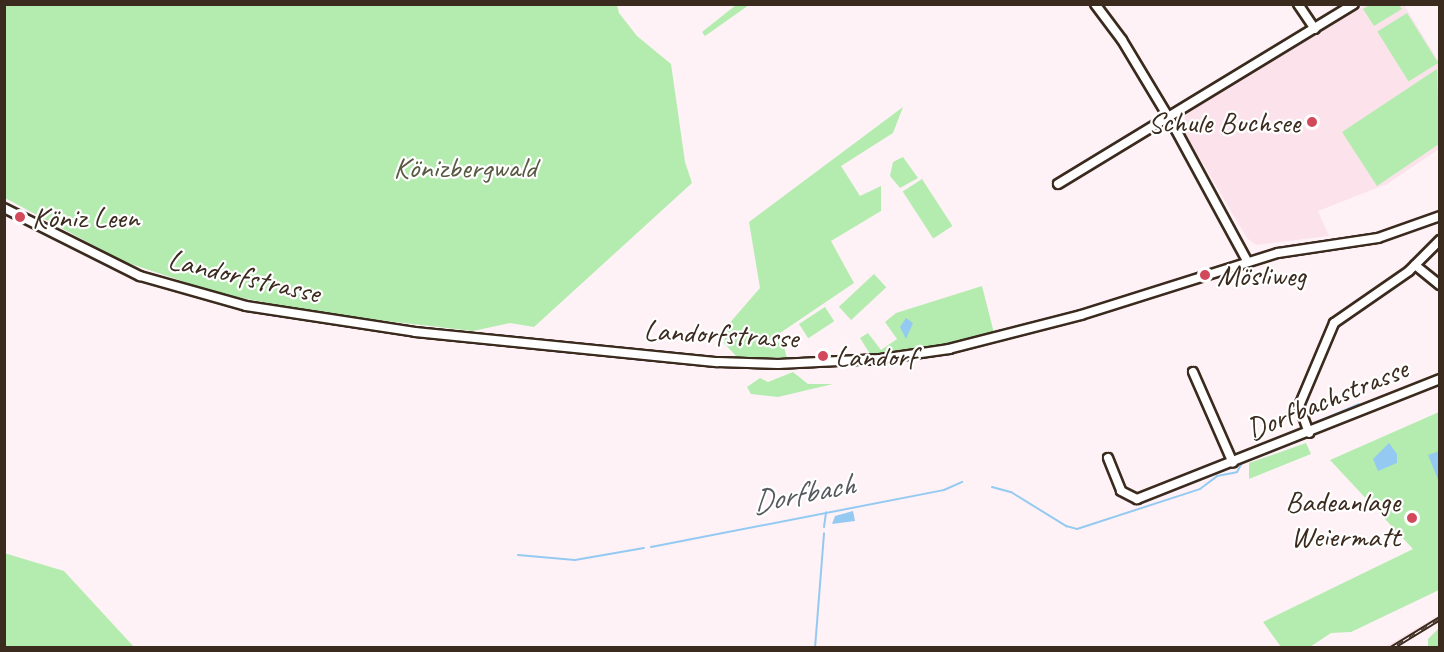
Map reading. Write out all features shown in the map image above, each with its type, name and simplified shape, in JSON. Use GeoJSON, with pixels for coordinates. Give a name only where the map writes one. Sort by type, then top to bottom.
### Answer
{"type":"FeatureCollection","features":[{"type":"Feature","properties":{"kind":"street"},"geometry":{"type":"LineString","coordinates":[[1095,4],[1122,40],[1247,261]]}},
{"type":"Feature","properties":{"kind":"street"},"geometry":{"type":"LineString","coordinates":[[1298,4],[1315,29]]}},
{"type":"Feature","properties":{"kind":"street"},"geometry":{"type":"LineString","coordinates":[[1058,184],[1354,4]]}},
{"type":"Feature","properties":{"kind":"street","name":"Landorfstrasse"},"geometry":{"type":"LineString","coordinates":[[4,208],[125,270],[236,304],[395,330],[750,364],[861,360],[949,349],[1081,315],[1247,261],[1296,249],[1378,238],[1440,216]]}},
{"type":"Feature","properties":{"kind":"street"},"geometry":{"type":"LineString","coordinates":[[1309,433],[1299,406],[1334,323],[1415,265],[1440,240]]}},
{"type":"Feature","properties":{"kind":"street"},"geometry":{"type":"LineString","coordinates":[[1415,265],[1440,285]]}},
{"type":"Feature","properties":{"kind":"street","name":"Dorfbachstrasse"},"geometry":{"type":"LineString","coordinates":[[1193,372],[1233,463]]}},
{"type":"Feature","properties":{"kind":"street","name":"Dorfbachstrasse"},"geometry":{"type":"LineString","coordinates":[[1108,458],[1121,491],[1137,499],[1309,433],[1440,379]]}},
{"type":"Feature","properties":{"kind":"shaded area","name":"Schule Buchsee"},"geometry":{"type":"Polygon","coordinates":[[[1366,5],[1404,5],[1439,62],[1439,149],[1387,184],[1318,211],[1329,236],[1256,245],[1247,238],[1183,130],[1185,114],[1366,5]]]}},
{"type":"Feature","properties":{"kind":"shaded area"},"geometry":{"type":"Polygon","coordinates":[[[1439,615],[1439,622],[1402,644],[1385,647],[1439,615]]]}},
{"type":"Feature","properties":{"kind":"green space","name":"Könizbergwald"},"geometry":{"type":"Polygon","coordinates":[[[4,5],[617,5],[619,13],[637,36],[671,64],[685,162],[692,183],[534,327],[510,323],[473,331],[317,313],[218,293],[125,262],[5,198],[4,5]]]}},
{"type":"Feature","properties":{"kind":"green space"},"geometry":{"type":"Polygon","coordinates":[[[736,5],[749,5],[705,36],[702,32],[736,5]]]}},
{"type":"Feature","properties":{"kind":"green space"},"geometry":{"type":"Polygon","coordinates":[[[1370,5],[1399,5],[1402,9],[1374,26],[1363,9],[1370,5]]]}},
{"type":"Feature","properties":{"kind":"green space"},"geometry":{"type":"Polygon","coordinates":[[[1407,13],[1438,63],[1409,82],[1377,32],[1407,13]]]}},
{"type":"Feature","properties":{"kind":"green space"},"geometry":{"type":"Polygon","coordinates":[[[1437,69],[1439,144],[1377,186],[1342,132],[1437,69]]]}},
{"type":"Feature","properties":{"kind":"green space"},"geometry":{"type":"Polygon","coordinates":[[[903,107],[893,133],[841,166],[860,196],[881,186],[881,211],[831,241],[854,283],[780,333],[787,358],[737,357],[724,343],[727,326],[760,288],[749,222],[903,107]]]}},
{"type":"Feature","properties":{"kind":"green space"},"geometry":{"type":"Polygon","coordinates":[[[903,157],[918,178],[900,188],[890,176],[893,162],[903,157]]]}},
{"type":"Feature","properties":{"kind":"green space"},"geometry":{"type":"Polygon","coordinates":[[[922,179],[952,226],[933,238],[903,192],[922,179]]]}},
{"type":"Feature","properties":{"kind":"green space"},"geometry":{"type":"Polygon","coordinates":[[[874,274],[886,287],[851,320],[839,307],[874,274]]]}},
{"type":"Feature","properties":{"kind":"green space"},"geometry":{"type":"Polygon","coordinates":[[[982,286],[994,333],[947,344],[870,354],[860,338],[868,333],[881,350],[897,339],[885,322],[896,313],[982,286]]]}},
{"type":"Feature","properties":{"kind":"green space"},"geometry":{"type":"Polygon","coordinates":[[[825,307],[834,321],[808,338],[799,324],[825,307]]]}},
{"type":"Feature","properties":{"kind":"green space"},"geometry":{"type":"Polygon","coordinates":[[[793,372],[808,384],[833,384],[778,397],[751,394],[747,387],[760,378],[768,382],[793,372]]]}},
{"type":"Feature","properties":{"kind":"green space","name":"Badeanlage Weiermatt"},"geometry":{"type":"Polygon","coordinates":[[[1439,412],[1439,590],[1351,632],[1331,633],[1310,647],[1281,647],[1263,622],[1413,549],[1330,460],[1439,412]]]}},
{"type":"Feature","properties":{"kind":"green space"},"geometry":{"type":"Polygon","coordinates":[[[1306,443],[1311,454],[1249,479],[1249,463],[1306,443]]]}},
{"type":"Feature","properties":{"kind":"green space"},"geometry":{"type":"Polygon","coordinates":[[[4,553],[64,571],[134,647],[5,647],[4,553]]]}},
{"type":"Feature","properties":{"kind":"green space"},"geometry":{"type":"Polygon","coordinates":[[[1439,628],[1439,647],[1428,647],[1428,639],[1439,628]]]}},
{"type":"Feature","properties":{"kind":"water"},"geometry":{"type":"Polygon","coordinates":[[[906,318],[913,323],[906,339],[900,327],[906,318]]]}},
{"type":"Feature","properties":{"kind":"water"},"geometry":{"type":"Polygon","coordinates":[[[1389,443],[1397,454],[1397,463],[1378,471],[1373,459],[1389,443]]]}},
{"type":"Feature","properties":{"kind":"water"},"geometry":{"type":"Polygon","coordinates":[[[1439,451],[1439,482],[1428,455],[1439,451]]]}},
{"type":"Feature","properties":{"kind":"water"},"geometry":{"type":"Polygon","coordinates":[[[853,511],[855,521],[832,524],[835,516],[853,511]]]}},
{"type":"Feature","properties":{"kind":"waterway","name":"Dorfbach"},"geometry":{"type":"LineString","coordinates":[[1310,425],[1359,404]]}},
{"type":"Feature","properties":{"kind":"waterway","name":"Dorfbach"},"geometry":{"type":"LineString","coordinates":[[1261,446],[1305,426]]}},
{"type":"Feature","properties":{"kind":"waterway","name":"Dorfbach"},"geometry":{"type":"LineString","coordinates":[[992,487],[1011,492],[1066,526],[1077,529],[1200,489],[1217,476],[1237,472],[1242,463]]}},
{"type":"Feature","properties":{"kind":"waterway","name":"Dorfbach"},"geometry":{"type":"LineString","coordinates":[[651,547],[944,490],[962,482]]}},
{"type":"Feature","properties":{"kind":"waterway"},"geometry":{"type":"LineString","coordinates":[[824,527],[826,512]]}},
{"type":"Feature","properties":{"kind":"waterway"},"geometry":{"type":"LineString","coordinates":[[815,648],[824,533]]}},
{"type":"Feature","properties":{"kind":"waterway","name":"Dorfbach"},"geometry":{"type":"LineString","coordinates":[[518,555],[575,560],[644,548]]}},
{"type":"Feature","properties":{"kind":"railway"},"geometry":{"type":"LineString","coordinates":[[1391,648],[1440,618]]}},
{"type":"Feature","properties":{"kind":"place","name":"Schule Buchsee"},"geometry":{"type":"Point","coordinates":[1312,122]}},
{"type":"Feature","properties":{"kind":"place","name":"Köniz Leen"},"geometry":{"type":"Point","coordinates":[20,217]}},
{"type":"Feature","properties":{"kind":"place","name":"Mösliweg"},"geometry":{"type":"Point","coordinates":[1205,275]}},
{"type":"Feature","properties":{"kind":"place","name":"Landorf"},"geometry":{"type":"Point","coordinates":[823,356]}},
{"type":"Feature","properties":{"kind":"place","name":"Badeanlage Weiermatt"},"geometry":{"type":"Point","coordinates":[1412,518]}}]}
